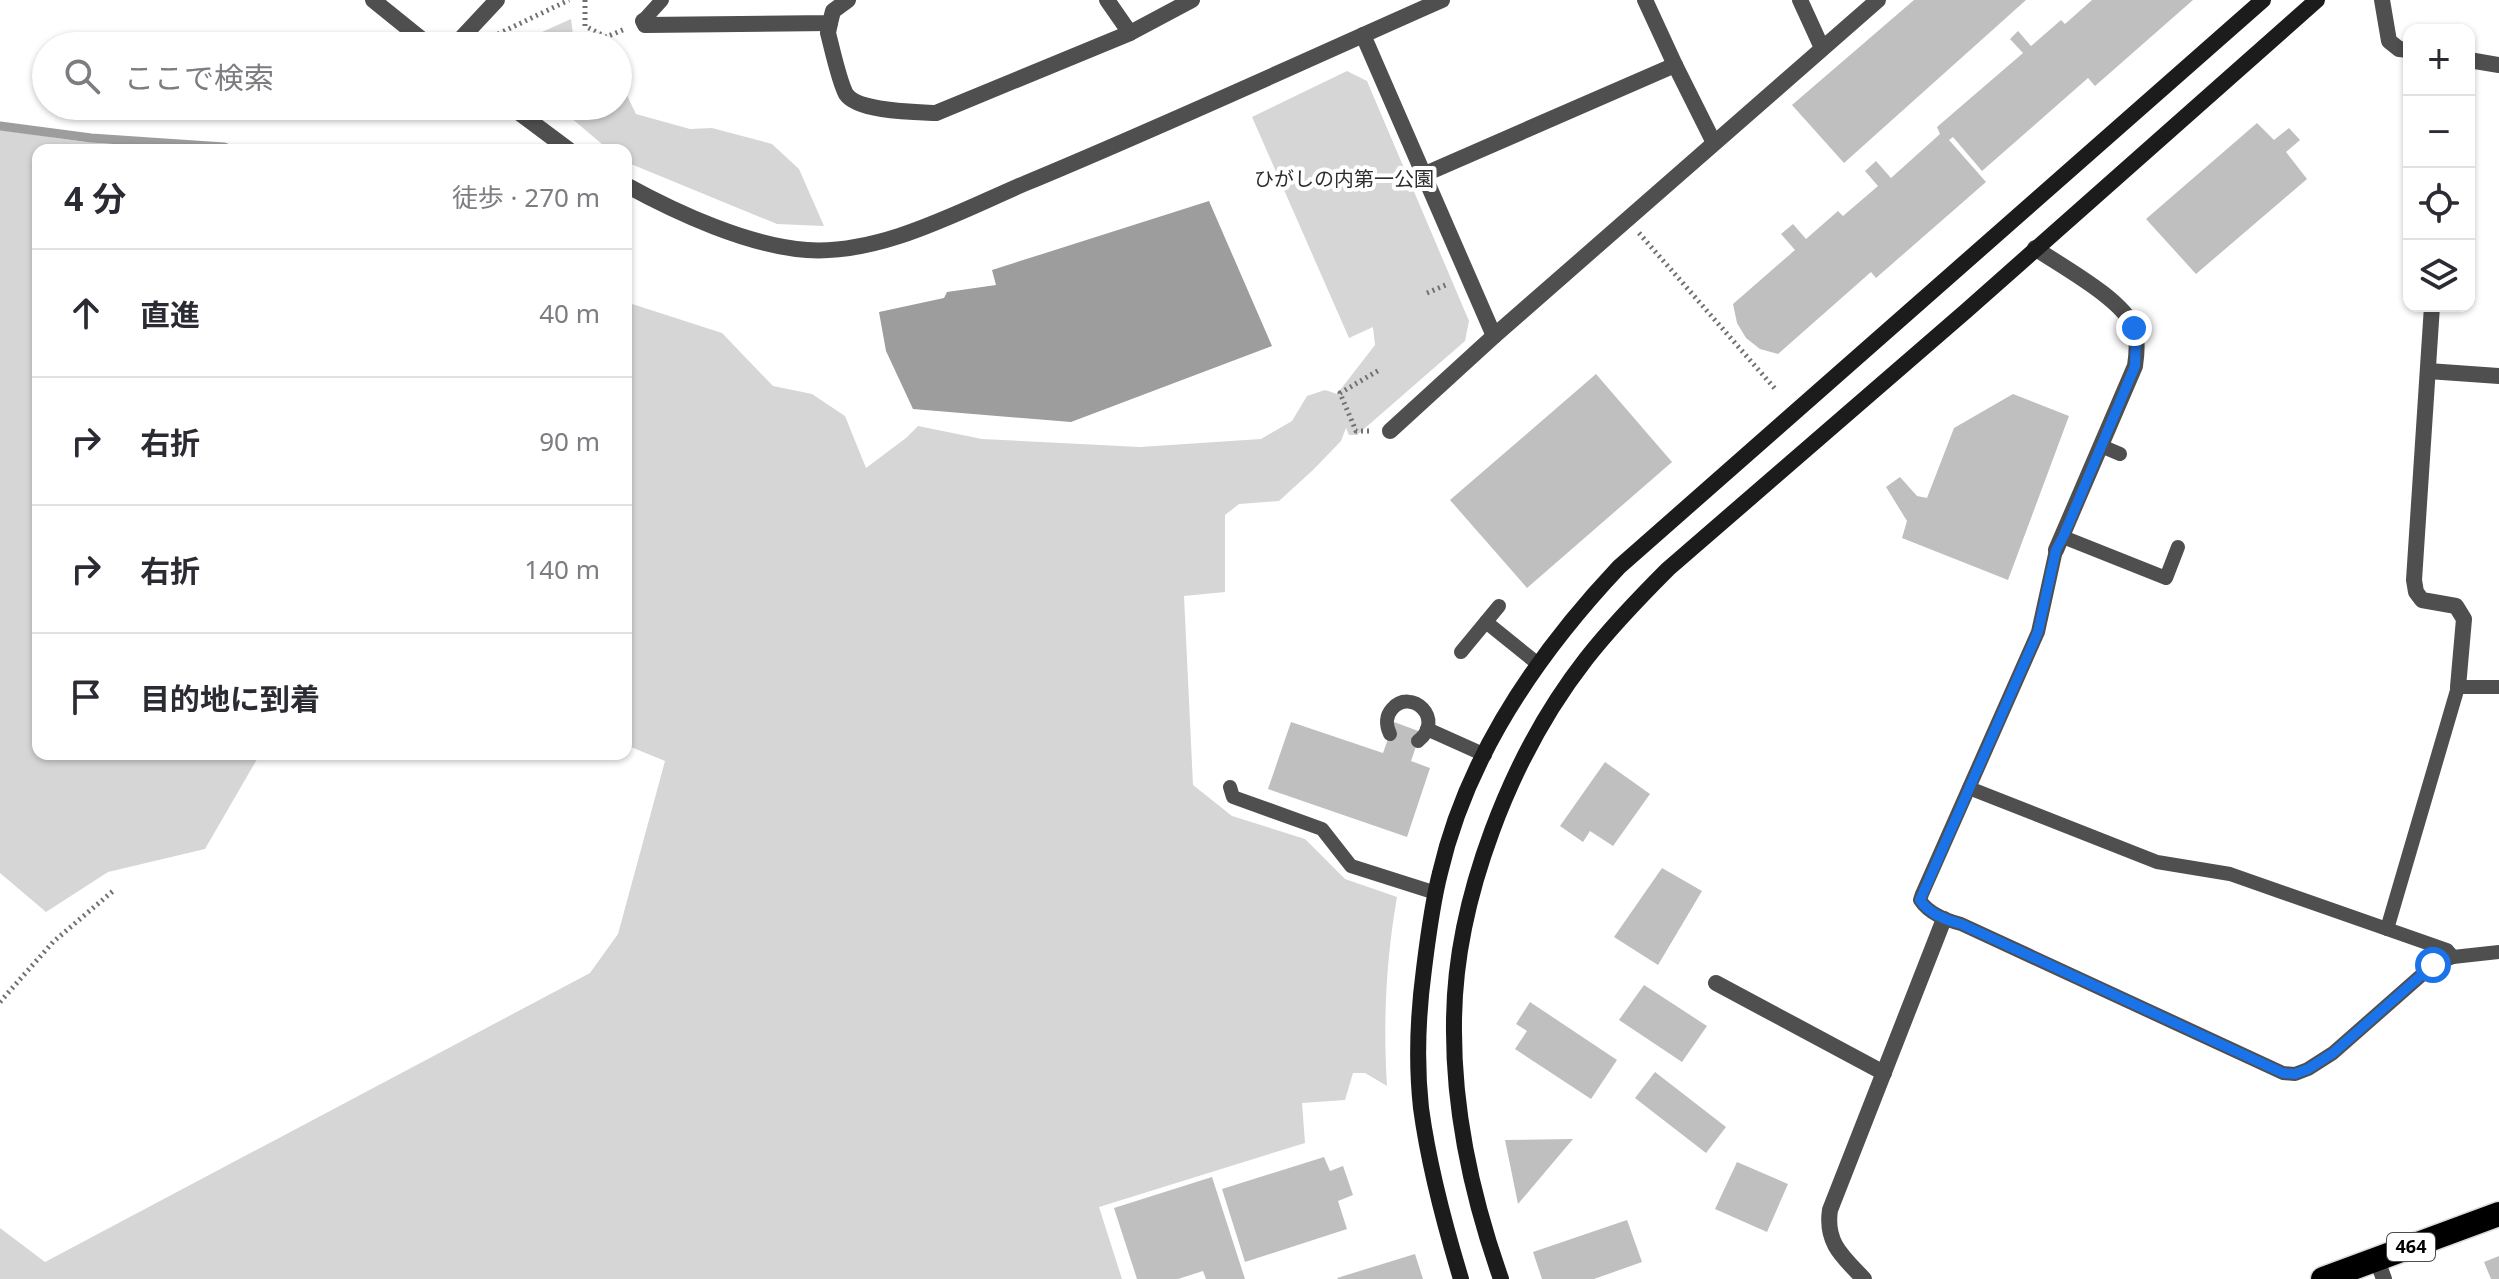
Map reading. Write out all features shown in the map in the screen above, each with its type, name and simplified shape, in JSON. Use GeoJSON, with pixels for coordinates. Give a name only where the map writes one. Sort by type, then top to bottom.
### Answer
{"type":"FeatureCollection","features":[{"type":"Feature","properties":{"kind":"highway","name":"464"},"geometry":{"type":"LineString","coordinates":[[2323,1279],[2381,1269],[2499,1214]]}},
{"type":"Feature","properties":{"kind":"street"},"geometry":{"type":"LineString","coordinates":[[373,0],[413,32]]}},
{"type":"Feature","properties":{"kind":"street"},"geometry":{"type":"LineString","coordinates":[[467,32],[497,0]]}},
{"type":"Feature","properties":{"kind":"street"},"geometry":{"type":"LineString","coordinates":[[848,0],[833,11],[828,33],[847,94],[859,104],[936,113],[1130,33],[1192,0]]}},
{"type":"Feature","properties":{"kind":"street"},"geometry":{"type":"LineString","coordinates":[[1107,0],[1130,33]]}},
{"type":"Feature","properties":{"kind":"street"},"geometry":{"type":"LineString","coordinates":[[632,188],[726,232],[767,245],[810,250],[854,247],[898,237],[1118,145],[1442,0]]}},
{"type":"Feature","properties":{"kind":"street"},"geometry":{"type":"LineString","coordinates":[[1645,0],[1714,143]]}},
{"type":"Feature","properties":{"kind":"street"},"geometry":{"type":"LineString","coordinates":[[1800,0],[1822,48]]}},
{"type":"Feature","properties":{"kind":"street"},"geometry":{"type":"LineString","coordinates":[[1390,431],[1878,0]]}},
{"type":"Feature","properties":{"kind":"street"},"geometry":{"type":"LineString","coordinates":[[1461,1279],[1438,1205],[1421,1106],[1420,997],[1428,932],[1454,824],[1485,755],[1523,685],[1555,639],[1619,567],[2263,0]]}},
{"type":"Feature","properties":{"kind":"street"},"geometry":{"type":"LineString","coordinates":[[1501,1279],[1472,1185],[1458,1114],[1453,1022],[1457,978],[1477,873],[1525,756],[1555,704],[1626,610],[1668,569],[1955,321],[2317,0]]}},
{"type":"Feature","properties":{"kind":"street"},"geometry":{"type":"LineString","coordinates":[[2382,0],[2389,41],[2403,49]]}},
{"type":"Feature","properties":{"kind":"street"},"geometry":{"type":"LineString","coordinates":[[643,21],[645,25],[830,23]]}},
{"type":"Feature","properties":{"kind":"street"},"geometry":{"type":"LineString","coordinates":[[1363,35],[1494,336]]}},
{"type":"Feature","properties":{"kind":"street"},"geometry":{"type":"LineString","coordinates":[[2475,61],[2499,65]]}},
{"type":"Feature","properties":{"kind":"street"},"geometry":{"type":"LineString","coordinates":[[1425,174],[1675,65]]}},
{"type":"Feature","properties":{"kind":"street"},"geometry":{"type":"LineString","coordinates":[[529,120],[561,144]]}},
{"type":"Feature","properties":{"kind":"street"},"geometry":{"type":"LineString","coordinates":[[2035,248],[2121,307],[2134,328],[2136,340],[2135,366],[2060,544]]}},
{"type":"Feature","properties":{"kind":"street"},"geometry":{"type":"LineString","coordinates":[[2432,312],[2414,580],[2416,592],[2422,600],[2456,606],[2464,619],[2458,687]]}},
{"type":"Feature","properties":{"kind":"street"},"geometry":{"type":"LineString","coordinates":[[2428,371],[2499,376]]}},
{"type":"Feature","properties":{"kind":"street"},"geometry":{"type":"LineString","coordinates":[[1864,1279],[1841,1254],[1829,1232],[1830,1210],[1944,919]]}},
{"type":"Feature","properties":{"kind":"street"},"geometry":{"type":"LineString","coordinates":[[1716,983],[1884,1073]]}},
{"type":"Feature","properties":{"kind":"lane"},"geometry":{"type":"LineString","coordinates":[[643,21],[662,0]]}},
{"type":"Feature","properties":{"kind":"lane"},"geometry":{"type":"LineString","coordinates":[[2101,446],[2120,454]]}},
{"type":"Feature","properties":{"kind":"lane"},"geometry":{"type":"LineString","coordinates":[[2178,547],[2166,578],[2060,544],[2038,632],[1920,900],[1923,905],[1944,919],[1961,924],[2283,1073],[2295,1074],[2333,1053],[2433,965],[2453,957],[2499,952]]}},
{"type":"Feature","properties":{"kind":"lane"},"geometry":{"type":"LineString","coordinates":[[1461,652],[1499,606]]}},
{"type":"Feature","properties":{"kind":"lane"},"geometry":{"type":"LineString","coordinates":[[1486,622],[1538,664]]}},
{"type":"Feature","properties":{"kind":"lane"},"geometry":{"type":"LineString","coordinates":[[2387,929],[2458,687],[2499,687]]}},
{"type":"Feature","properties":{"kind":"lane"},"geometry":{"type":"LineString","coordinates":[[1390,734],[1382,717],[1396,705],[1414,702],[1428,715],[1423,735],[1485,755]]}},
{"type":"Feature","properties":{"kind":"lane"},"geometry":{"type":"LineString","coordinates":[[1230,787],[1233,797],[1322,829],[1351,866],[1436,893]]}},
{"type":"Feature","properties":{"kind":"lane"},"geometry":{"type":"LineString","coordinates":[[1969,788],[2157,862],[2230,874],[2447,950],[2453,957]]}},
{"type":"Feature","properties":{"kind":"path"},"geometry":{"type":"LineString","coordinates":[[503,32],[569,0]]}},
{"type":"Feature","properties":{"kind":"path"},"geometry":{"type":"LineString","coordinates":[[585,0],[585,26],[596,32]]}},
{"type":"Feature","properties":{"kind":"path"},"geometry":{"type":"LineString","coordinates":[[618,32],[626,29]]}},
{"type":"Feature","properties":{"kind":"path"},"geometry":{"type":"LineString","coordinates":[[1628,220],[1777,391]]}},
{"type":"Feature","properties":{"kind":"path"},"geometry":{"type":"LineString","coordinates":[[1427,293],[1452,283]]}},
{"type":"Feature","properties":{"kind":"path"},"geometry":{"type":"LineString","coordinates":[[1356,431],[1340,393],[1381,369]]}},
{"type":"Feature","properties":{"kind":"path"},"geometry":{"type":"LineString","coordinates":[[0,1002],[53,942],[113,891]]}},
{"type":"Feature","properties":{"kind":"green space"},"geometry":{"type":"Polygon","coordinates":[[[571,19],[573,32],[542,32],[571,19]]]}},
{"type":"Feature","properties":{"kind":"green space","name":"ひがしの内第一公園"},"geometry":{"type":"Polygon","coordinates":[[[1347,71],[1367,81],[1469,321],[1465,341],[1357,435],[1349,435],[1346,428],[1341,441],[1279,501],[1239,504],[1225,515],[1225,592],[1184,596],[1193,785],[1232,816],[1305,839],[1345,879],[1397,897],[1386,991],[1387,1086],[1365,1073],[1353,1073],[1345,1100],[1302,1103],[1305,1143],[1099,1207],[1122,1279],[0,1279],[0,1228],[45,1262],[590,973],[618,934],[665,761],[632,747],[632,304],[722,333],[773,386],[812,394],[845,416],[866,468],[918,426],[982,439],[1140,447],[1261,439],[1292,421],[1307,396],[1325,390],[1337,394],[1375,345],[1373,327],[1349,338],[1252,117],[1347,71]]]}},
{"type":"Feature","properties":{"kind":"green space"},"geometry":{"type":"Polygon","coordinates":[[[632,106],[636,114],[690,129],[712,128],[772,144],[799,169],[824,226],[777,224],[632,164],[632,144],[602,144],[574,120],[632,120],[632,106]]]}},
{"type":"Feature","properties":{"kind":"green space"},"geometry":{"type":"Polygon","coordinates":[[[0,130],[109,144],[32,144],[32,760],[257,760],[205,849],[108,872],[46,912],[0,873],[0,130]]]}},
{"type":"Feature","properties":{"kind":"shaded area"},"geometry":{"type":"Polygon","coordinates":[[[1209,201],[1272,346],[1071,422],[913,409],[886,351],[879,312],[944,298],[947,292],[996,285],[992,270],[1209,201]]]}},
{"type":"Feature","properties":{"kind":"building"},"geometry":{"type":"Polygon","coordinates":[[[1914,0],[2026,0],[1844,163],[1792,105],[1914,0]]]}},
{"type":"Feature","properties":{"kind":"building"},"geometry":{"type":"Polygon","coordinates":[[[2092,0],[2193,0],[2095,86],[2088,78],[1982,171],[1953,137],[1949,140],[1986,182],[1876,278],[1871,272],[1778,354],[1760,349],[1746,338],[1737,323],[1733,304],[1795,250],[1781,234],[1793,224],[1806,239],[1838,211],[1843,216],[1878,186],[1865,171],[1876,161],[1891,178],[1940,134],[1937,127],[2023,53],[2010,39],[2018,31],[2031,46],[2061,20],[2065,24],[2092,0]]]}},
{"type":"Feature","properties":{"kind":"building"},"geometry":{"type":"Polygon","coordinates":[[[2257,123],[2274,140],[2289,128],[2300,140],[2286,152],[2307,179],[2196,274],[2146,219],[2257,123]]]}},
{"type":"Feature","properties":{"kind":"building"},"geometry":{"type":"Polygon","coordinates":[[[1596,374],[1672,462],[1527,588],[1450,500],[1596,374]]]}},
{"type":"Feature","properties":{"kind":"building"},"geometry":{"type":"Polygon","coordinates":[[[2013,394],[2069,416],[2008,580],[1902,538],[1907,521],[1886,487],[1900,477],[1917,496],[1927,498],[1954,428],[2013,394]]]}},
{"type":"Feature","properties":{"kind":"building"},"geometry":{"type":"Polygon","coordinates":[[[1291,722],[1383,753],[1394,722],[1421,732],[1411,761],[1430,768],[1407,837],[1268,789],[1291,722]]]}},
{"type":"Feature","properties":{"kind":"building"},"geometry":{"type":"Polygon","coordinates":[[[1605,762],[1650,794],[1613,846],[1590,831],[1583,842],[1560,826],[1605,762]]]}},
{"type":"Feature","properties":{"kind":"building"},"geometry":{"type":"Polygon","coordinates":[[[1662,868],[1702,891],[1658,965],[1614,937],[1662,868]]]}},
{"type":"Feature","properties":{"kind":"building"},"geometry":{"type":"Polygon","coordinates":[[[1644,985],[1707,1026],[1682,1062],[1619,1020],[1644,985]]]}},
{"type":"Feature","properties":{"kind":"building"},"geometry":{"type":"Polygon","coordinates":[[[1530,1002],[1617,1060],[1591,1099],[1515,1049],[1527,1031],[1516,1024],[1530,1002]]]}},
{"type":"Feature","properties":{"kind":"building"},"geometry":{"type":"Polygon","coordinates":[[[1655,1072],[1726,1127],[1706,1153],[1635,1098],[1655,1072]]]}},
{"type":"Feature","properties":{"kind":"building"},"geometry":{"type":"Polygon","coordinates":[[[1573,1139],[1518,1204],[1505,1140],[1573,1139]]]}},
{"type":"Feature","properties":{"kind":"building"},"geometry":{"type":"Polygon","coordinates":[[[1324,1157],[1330,1171],[1343,1166],[1353,1195],[1338,1201],[1347,1229],[1245,1262],[1222,1189],[1324,1157]]]}},
{"type":"Feature","properties":{"kind":"building"},"geometry":{"type":"Polygon","coordinates":[[[1737,1162],[1788,1184],[1767,1232],[1715,1209],[1737,1162]]]}},
{"type":"Feature","properties":{"kind":"building"},"geometry":{"type":"Polygon","coordinates":[[[1212,1177],[1245,1279],[1206,1279],[1203,1271],[1178,1279],[1137,1279],[1114,1208],[1212,1177]]]}},
{"type":"Feature","properties":{"kind":"building"},"geometry":{"type":"Polygon","coordinates":[[[1627,1220],[1642,1262],[1594,1279],[1542,1279],[1533,1252],[1627,1220]]]}},
{"type":"Feature","properties":{"kind":"building"},"geometry":{"type":"Polygon","coordinates":[[[1415,1254],[1423,1279],[1337,1278],[1415,1254]]]}},
{"type":"Feature","properties":{"kind":"building"},"geometry":{"type":"Polygon","coordinates":[[[2499,1256],[2499,1279],[2491,1279],[2484,1262],[2499,1256]]]}},
{"type":"Feature","properties":{"kind":"waterway"},"geometry":{"type":"LineString","coordinates":[[0,126],[91,138],[180,144]]}},
{"type":"Feature","properties":{"kind":"route"},"geometry":{"type":"LineString","coordinates":[[2134,328],[2135,366],[2056,550],[2038,632],[1920,900],[1944,919],[1961,924],[2283,1073],[2295,1074],[2308,1069],[2333,1053],[2433,965]]}}]}
